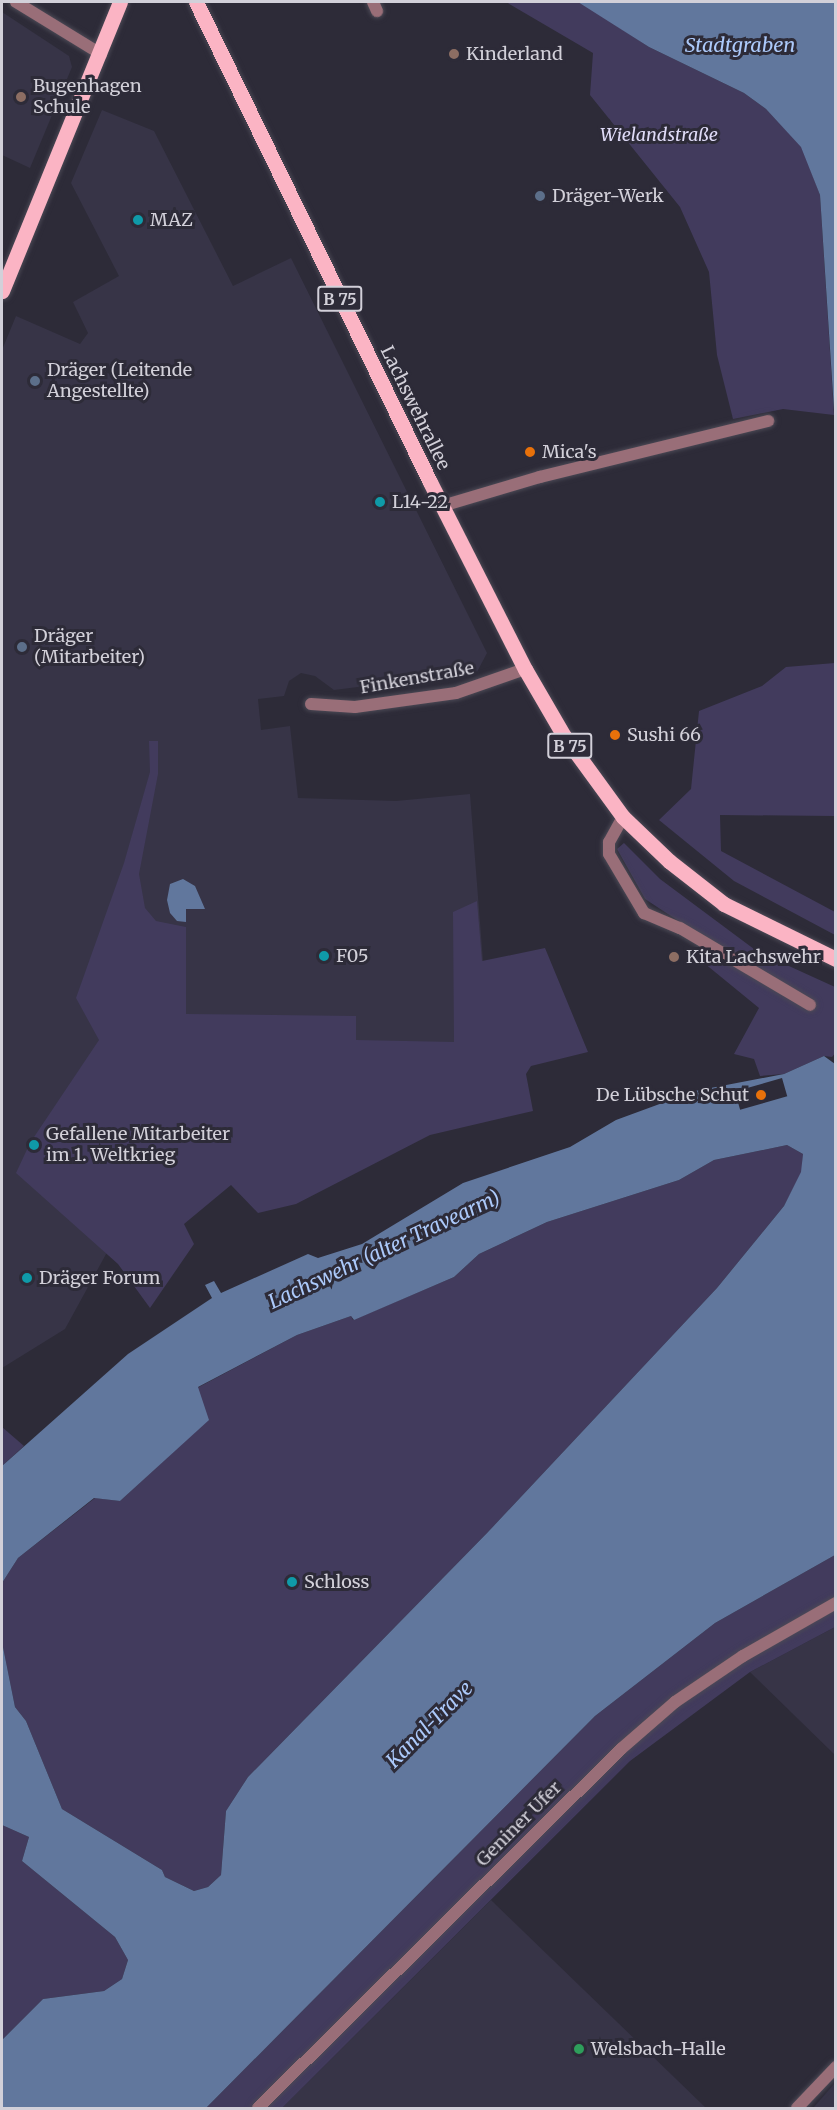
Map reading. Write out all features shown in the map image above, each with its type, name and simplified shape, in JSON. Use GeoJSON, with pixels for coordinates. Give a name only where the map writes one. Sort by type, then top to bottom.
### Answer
{"type":"FeatureCollection","features":[{"type":"Feature","properties":{"kind":"main road"},"geometry":{"type":"LineString","coordinates":[[2,285],[120,2]]}},
{"type":"Feature","properties":{"kind":"main road","name":"Lachswehrallee"},"geometry":{"type":"LineString","coordinates":[[196,2],[442,506],[525,669],[564,736],[623,817],[669,861],[724,904],[836,959]]}},
{"type":"Feature","properties":{"kind":"street"},"geometry":{"type":"LineString","coordinates":[[16,2],[100,54]]}},
{"type":"Feature","properties":{"kind":"street"},"geometry":{"type":"LineString","coordinates":[[442,506],[540,477],[768,421]]}},
{"type":"Feature","properties":{"kind":"street","name":"Finkenstraße"},"geometry":{"type":"LineString","coordinates":[[311,704],[355,707],[456,693],[525,669]]}},
{"type":"Feature","properties":{"kind":"street"},"geometry":{"type":"LineString","coordinates":[[623,817],[609,842],[609,854],[644,913],[680,928],[810,1005]]}},
{"type":"Feature","properties":{"kind":"street","name":"Geniner Ufer"},"geometry":{"type":"LineString","coordinates":[[258,2109],[621,1749],[675,1702],[742,1656],[836,1603]]}},
{"type":"Feature","properties":{"kind":"street"},"geometry":{"type":"LineString","coordinates":[[797,2109],[836,2067]]}},
{"type":"Feature","properties":{"kind":"shaded area","name":"Bugenhagen Schule"},"geometry":{"type":"Polygon","coordinates":[[[2,12],[69,56],[72,67],[30,168],[2,155],[2,12]]]}},
{"type":"Feature","properties":{"kind":"shaded area"},"geometry":{"type":"Polygon","coordinates":[[[102,110],[154,131],[233,286],[291,258],[487,653],[477,672],[334,690],[315,676],[301,673],[289,681],[284,696],[258,699],[261,730],[290,726],[298,798],[396,801],[470,794],[483,961],[507,1051],[465,1057],[111,1245],[65,1329],[2,1368],[2,350],[16,316],[80,344],[88,333],[73,302],[119,276],[71,183],[102,110]]]}},
{"type":"Feature","properties":{"kind":"shaded area"},"geometry":{"type":"Polygon","coordinates":[[[835,1627],[835,1755],[750,1672],[835,1627]]]}},
{"type":"Feature","properties":{"kind":"shaded area"},"geometry":{"type":"Polygon","coordinates":[[[491,1900],[706,2108],[282,2108],[491,1900]]]}},
{"type":"Feature","properties":{"kind":"shaded area"},"geometry":{"type":"Polygon","coordinates":[[[835,2083],[835,2108],[813,2108],[835,2083]]]}},
{"type":"Feature","properties":{"kind":"green space","name":"Wielandstraße"},"geometry":{"type":"Polygon","coordinates":[[[506,2],[580,2],[649,47],[744,93],[766,109],[802,147],[820,195],[834,415],[783,409],[733,419],[717,355],[709,272],[680,207],[590,95],[593,53],[506,2]]]}},
{"type":"Feature","properties":{"kind":"green space"},"geometry":{"type":"Polygon","coordinates":[[[835,663],[835,816],[720,815],[721,851],[835,912],[835,935],[734,881],[659,820],[691,789],[699,711],[762,686],[786,667],[835,663]]]}},
{"type":"Feature","properties":{"kind":"green space"},"geometry":{"type":"Polygon","coordinates":[[[149,741],[158,741],[158,774],[139,874],[145,908],[156,921],[186,927],[186,1014],[356,1016],[356,1040],[454,1042],[453,912],[477,901],[482,961],[545,948],[588,1052],[531,1066],[526,1074],[533,1111],[430,1135],[296,1204],[258,1213],[231,1185],[184,1224],[194,1244],[150,1308],[118,1264],[16,1173],[30,1143],[99,1040],[76,998],[124,863],[150,772],[149,741]]]}},
{"type":"Feature","properties":{"kind":"green space"},"geometry":{"type":"Polygon","coordinates":[[[624,843],[660,879],[758,952],[835,987],[836,1052],[832,1057],[824,1056],[784,1074],[760,1076],[754,1059],[734,1054],[759,1008],[704,963],[700,935],[645,899],[617,849],[624,843]]]}},
{"type":"Feature","properties":{"kind":"green space"},"geometry":{"type":"Polygon","coordinates":[[[787,1145],[803,1154],[802,1172],[784,1206],[717,1288],[488,1532],[248,1777],[226,1811],[221,1875],[208,1887],[194,1891],[165,1877],[162,1870],[62,1809],[26,1721],[15,1707],[2,1642],[2,1583],[18,1558],[95,1498],[120,1501],[208,1420],[197,1388],[297,1335],[351,1316],[353,1320],[454,1277],[479,1254],[547,1222],[679,1180],[714,1160],[787,1145]]]}},
{"type":"Feature","properties":{"kind":"green space"},"geometry":{"type":"Polygon","coordinates":[[[2,1427],[24,1446],[2,1466],[2,1427]]]}},
{"type":"Feature","properties":{"kind":"green space"},"geometry":{"type":"Polygon","coordinates":[[[835,1555],[835,1627],[750,1672],[630,1761],[282,2108],[206,2108],[595,1716],[715,1623],[835,1555]]]}},
{"type":"Feature","properties":{"kind":"green space"},"geometry":{"type":"Polygon","coordinates":[[[2,1825],[29,1837],[22,1861],[115,1937],[128,1960],[122,1979],[104,1991],[43,1999],[2,2040],[2,1825]]]}},
{"type":"Feature","properties":{"kind":"water","name":"Stadtgraben"},"geometry":{"type":"Polygon","coordinates":[[[578,2],[835,2],[835,425],[820,195],[801,147],[766,109],[744,93],[649,47],[578,2]]]}},
{"type":"Feature","properties":{"kind":"water"},"geometry":{"type":"Polygon","coordinates":[[[183,879],[195,886],[205,909],[186,909],[186,922],[177,921],[170,913],[167,900],[170,884],[183,879]]]}},
{"type":"Feature","properties":{"kind":"water"},"geometry":{"type":"Polygon","coordinates":[[[824,1056],[835,1064],[835,1555],[715,1623],[595,1716],[206,2108],[2,2108],[2,2040],[43,1999],[104,1991],[122,1979],[128,1960],[115,1937],[22,1861],[29,1837],[2,1825],[2,1642],[15,1707],[26,1721],[62,1809],[162,1870],[165,1877],[194,1891],[208,1887],[221,1875],[226,1811],[248,1777],[488,1532],[717,1288],[784,1206],[801,1172],[803,1154],[787,1145],[714,1160],[679,1180],[547,1222],[479,1254],[454,1277],[354,1320],[351,1316],[297,1335],[198,1387],[209,1420],[120,1501],[94,1498],[18,1558],[2,1583],[2,1466],[128,1354],[212,1298],[205,1285],[214,1281],[221,1293],[308,1254],[318,1258],[362,1244],[463,1183],[570,1147],[616,1120],[695,1091],[784,1074],[824,1056]]]}},
{"type":"Feature","properties":{"kind":"pier"},"geometry":{"type":"Polygon","coordinates":[[[782,1078],[787,1096],[740,1110],[735,1092],[782,1078]]]}},
{"type":"Feature","properties":{"kind":"place","name":"Kinderland"},"geometry":{"type":"Point","coordinates":[454,54]}},
{"type":"Feature","properties":{"kind":"place","name":"Bugenhagen Schule"},"geometry":{"type":"Point","coordinates":[21,97]}},
{"type":"Feature","properties":{"kind":"place","name":"Dräger-Werk"},"geometry":{"type":"Point","coordinates":[540,196]}},
{"type":"Feature","properties":{"kind":"place","name":"MAZ"},"geometry":{"type":"Point","coordinates":[138,220]}},
{"type":"Feature","properties":{"kind":"place","name":"Dräger (Leitende Angestellte)"},"geometry":{"type":"Point","coordinates":[35,381]}},
{"type":"Feature","properties":{"kind":"place","name":"Mica's"},"geometry":{"type":"Point","coordinates":[530,452]}},
{"type":"Feature","properties":{"kind":"place","name":"L14-22"},"geometry":{"type":"Point","coordinates":[380,502]}},
{"type":"Feature","properties":{"kind":"place","name":"Dräger (Mitarbeiter)"},"geometry":{"type":"Point","coordinates":[22,647]}},
{"type":"Feature","properties":{"kind":"place","name":"Sushi 66"},"geometry":{"type":"Point","coordinates":[615,735]}},
{"type":"Feature","properties":{"kind":"place","name":"F05"},"geometry":{"type":"Point","coordinates":[324,956]}},
{"type":"Feature","properties":{"kind":"place","name":"Kita Lachswehr"},"geometry":{"type":"Point","coordinates":[674,957]}},
{"type":"Feature","properties":{"kind":"place","name":"De Lübsche Schut"},"geometry":{"type":"Point","coordinates":[761,1095]}},
{"type":"Feature","properties":{"kind":"place","name":"Gefallene Mitarbeiter im 1. Weltkrieg"},"geometry":{"type":"Point","coordinates":[34,1145]}},
{"type":"Feature","properties":{"kind":"place","name":"Dräger Forum"},"geometry":{"type":"Point","coordinates":[27,1278]}},
{"type":"Feature","properties":{"kind":"place","name":"Schloss"},"geometry":{"type":"Point","coordinates":[292,1582]}},
{"type":"Feature","properties":{"kind":"place","name":"Welsbach-Halle"},"geometry":{"type":"Point","coordinates":[579,2049]}},
{"type":"Feature","properties":{"kind":"water label","name":"Lachswehr (alter Travearm)"},"geometry":{"type":"Point","coordinates":[384,1249]}},
{"type":"Feature","properties":{"kind":"water label","name":"Kanal-Trave"},"geometry":{"type":"Point","coordinates":[429,1724]}}]}
